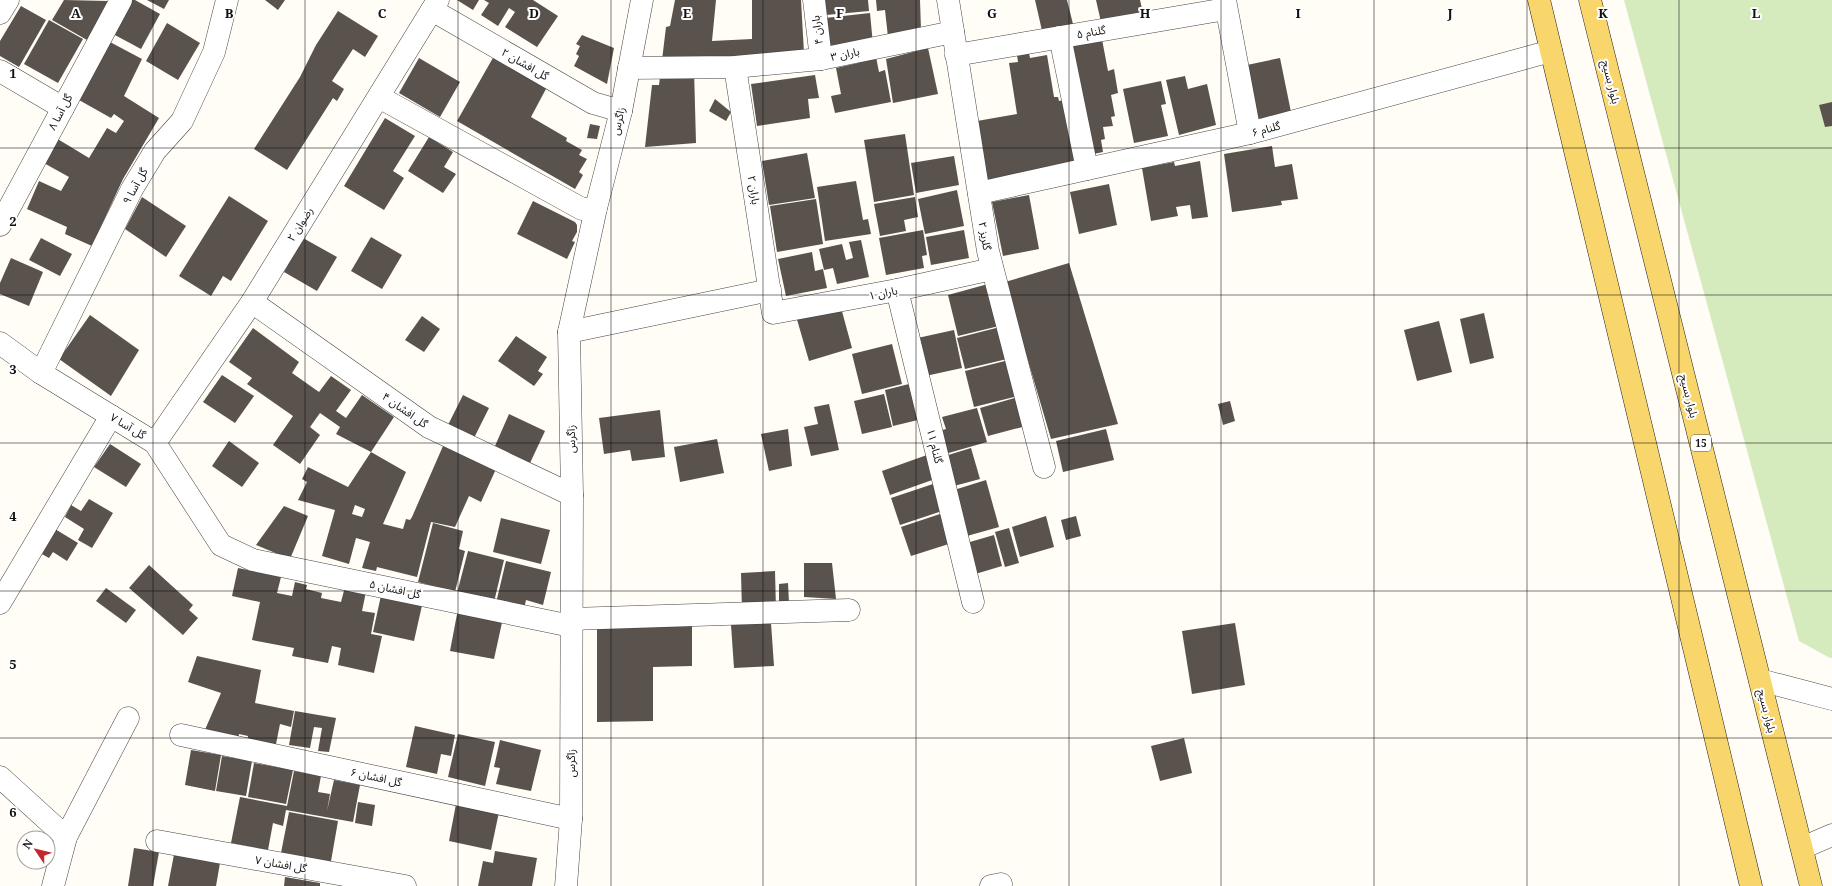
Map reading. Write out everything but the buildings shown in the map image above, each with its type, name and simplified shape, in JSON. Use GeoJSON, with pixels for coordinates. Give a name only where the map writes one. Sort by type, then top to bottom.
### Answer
{"type":"FeatureCollection","features":[{"type":"Feature","properties":{"kind":"main road"},"geometry":{"type":"LineString","coordinates":[[1539,0],[1751,886]]}},
{"type":"Feature","properties":{"kind":"main road","name":"بلوار بسیج"},"geometry":{"type":"LineString","coordinates":[[1590,0],[1811,886]]}},
{"type":"Feature","properties":{"kind":"street"},"geometry":{"type":"LineString","coordinates":[[0,13],[8,0]]}},
{"type":"Feature","properties":{"kind":"street","name":"گل آسا ۸"},"geometry":{"type":"LineString","coordinates":[[0,225],[121,0]]}},
{"type":"Feature","properties":{"kind":"street","name":"گل آسا ۹"},"geometry":{"type":"LineString","coordinates":[[41,373],[132,189],[155,151],[182,121],[214,52],[227,0]]}},
{"type":"Feature","properties":{"kind":"street","name":"باران ۴"},"geometry":{"type":"LineString","coordinates":[[814,0],[820,59]]}},
{"type":"Feature","properties":{"kind":"street","name":"گلریز ۲"},"geometry":{"type":"LineString","coordinates":[[948,0],[978,193],[992,269],[1044,467]]}},
{"type":"Feature","properties":{"kind":"street","name":"زاگرس"},"geometry":{"type":"LineString","coordinates":[[566,886],[570,819],[572,495],[569,332],[596,208],[621,111],[629,68],[638,1]]}},
{"type":"Feature","properties":{"kind":"street"},"geometry":{"type":"LineString","coordinates":[[1226,4],[1250,133]]}},
{"type":"Feature","properties":{"kind":"street","name":"گلنام ۵"},"geometry":{"type":"LineString","coordinates":[[956,56],[1226,4]]}},
{"type":"Feature","properties":{"kind":"street","name":"رضوان ۲"},"geometry":{"type":"LineString","coordinates":[[155,443],[252,302],[435,5]]}},
{"type":"Feature","properties":{"kind":"street","name":"گل افشان ۲"},"geometry":{"type":"LineString","coordinates":[[435,5],[593,103],[621,111]]}},
{"type":"Feature","properties":{"kind":"street","name":"باران ۳"},"geometry":{"type":"LineString","coordinates":[[629,68],[735,67],[820,59],[953,32]]}},
{"type":"Feature","properties":{"kind":"street"},"geometry":{"type":"LineString","coordinates":[[1060,37],[1087,169]]}},
{"type":"Feature","properties":{"kind":"street","name":"گلنام ۶"},"geometry":{"type":"LineString","coordinates":[[978,193],[1250,133],[1551,51]]}},
{"type":"Feature","properties":{"kind":"street","name":"باران ۲"},"geometry":{"type":"LineString","coordinates":[[735,67],[773,313]]}},
{"type":"Feature","properties":{"kind":"street"},"geometry":{"type":"LineString","coordinates":[[0,71],[62,108]]}},
{"type":"Feature","properties":{"kind":"street"},"geometry":{"type":"LineString","coordinates":[[379,97],[582,208],[596,208]]}},
{"type":"Feature","properties":{"kind":"street","name":"باران ۱"},"geometry":{"type":"LineString","coordinates":[[773,313],[897,290],[992,269]]}},
{"type":"Feature","properties":{"kind":"street"},"geometry":{"type":"LineString","coordinates":[[569,332],[770,290]]}},
{"type":"Feature","properties":{"kind":"street","name":"گلنام ۱۱"},"geometry":{"type":"LineString","coordinates":[[897,290],[973,602]]}},
{"type":"Feature","properties":{"kind":"street","name":"گل افشان ۴"},"geometry":{"type":"LineString","coordinates":[[252,302],[429,427],[572,495]]}},
{"type":"Feature","properties":{"kind":"street","name":"گل آسا ۷"},"geometry":{"type":"LineString","coordinates":[[0,343],[41,373],[155,443],[221,545]]}},
{"type":"Feature","properties":{"kind":"street"},"geometry":{"type":"LineString","coordinates":[[0,603],[111,416]]}},
{"type":"Feature","properties":{"kind":"street","name":"گل افشان ۵"},"geometry":{"type":"LineString","coordinates":[[221,545],[253,560],[571,623],[849,610]]}},
{"type":"Feature","properties":{"kind":"street"},"geometry":{"type":"LineString","coordinates":[[1760,680],[1832,699]]}},
{"type":"Feature","properties":{"kind":"street"},"geometry":{"type":"LineString","coordinates":[[53,886],[66,837],[128,718]]}},
{"type":"Feature","properties":{"kind":"street","name":"گل افشان ۶"},"geometry":{"type":"LineString","coordinates":[[181,735],[570,819]]}},
{"type":"Feature","properties":{"kind":"street"},"geometry":{"type":"LineString","coordinates":[[0,777],[66,837]]}},
{"type":"Feature","properties":{"kind":"street"},"geometry":{"type":"LineString","coordinates":[[1802,848],[1832,835]]}},
{"type":"Feature","properties":{"kind":"street","name":"گل افشان ۷"},"geometry":{"type":"LineString","coordinates":[[157,841],[405,886]]}},
{"type":"Feature","properties":{"kind":"green space"},"geometry":{"type":"Polygon","coordinates":[[[1624,0],[1832,0],[1832,658],[1799,641],[1624,0]]]}}]}
